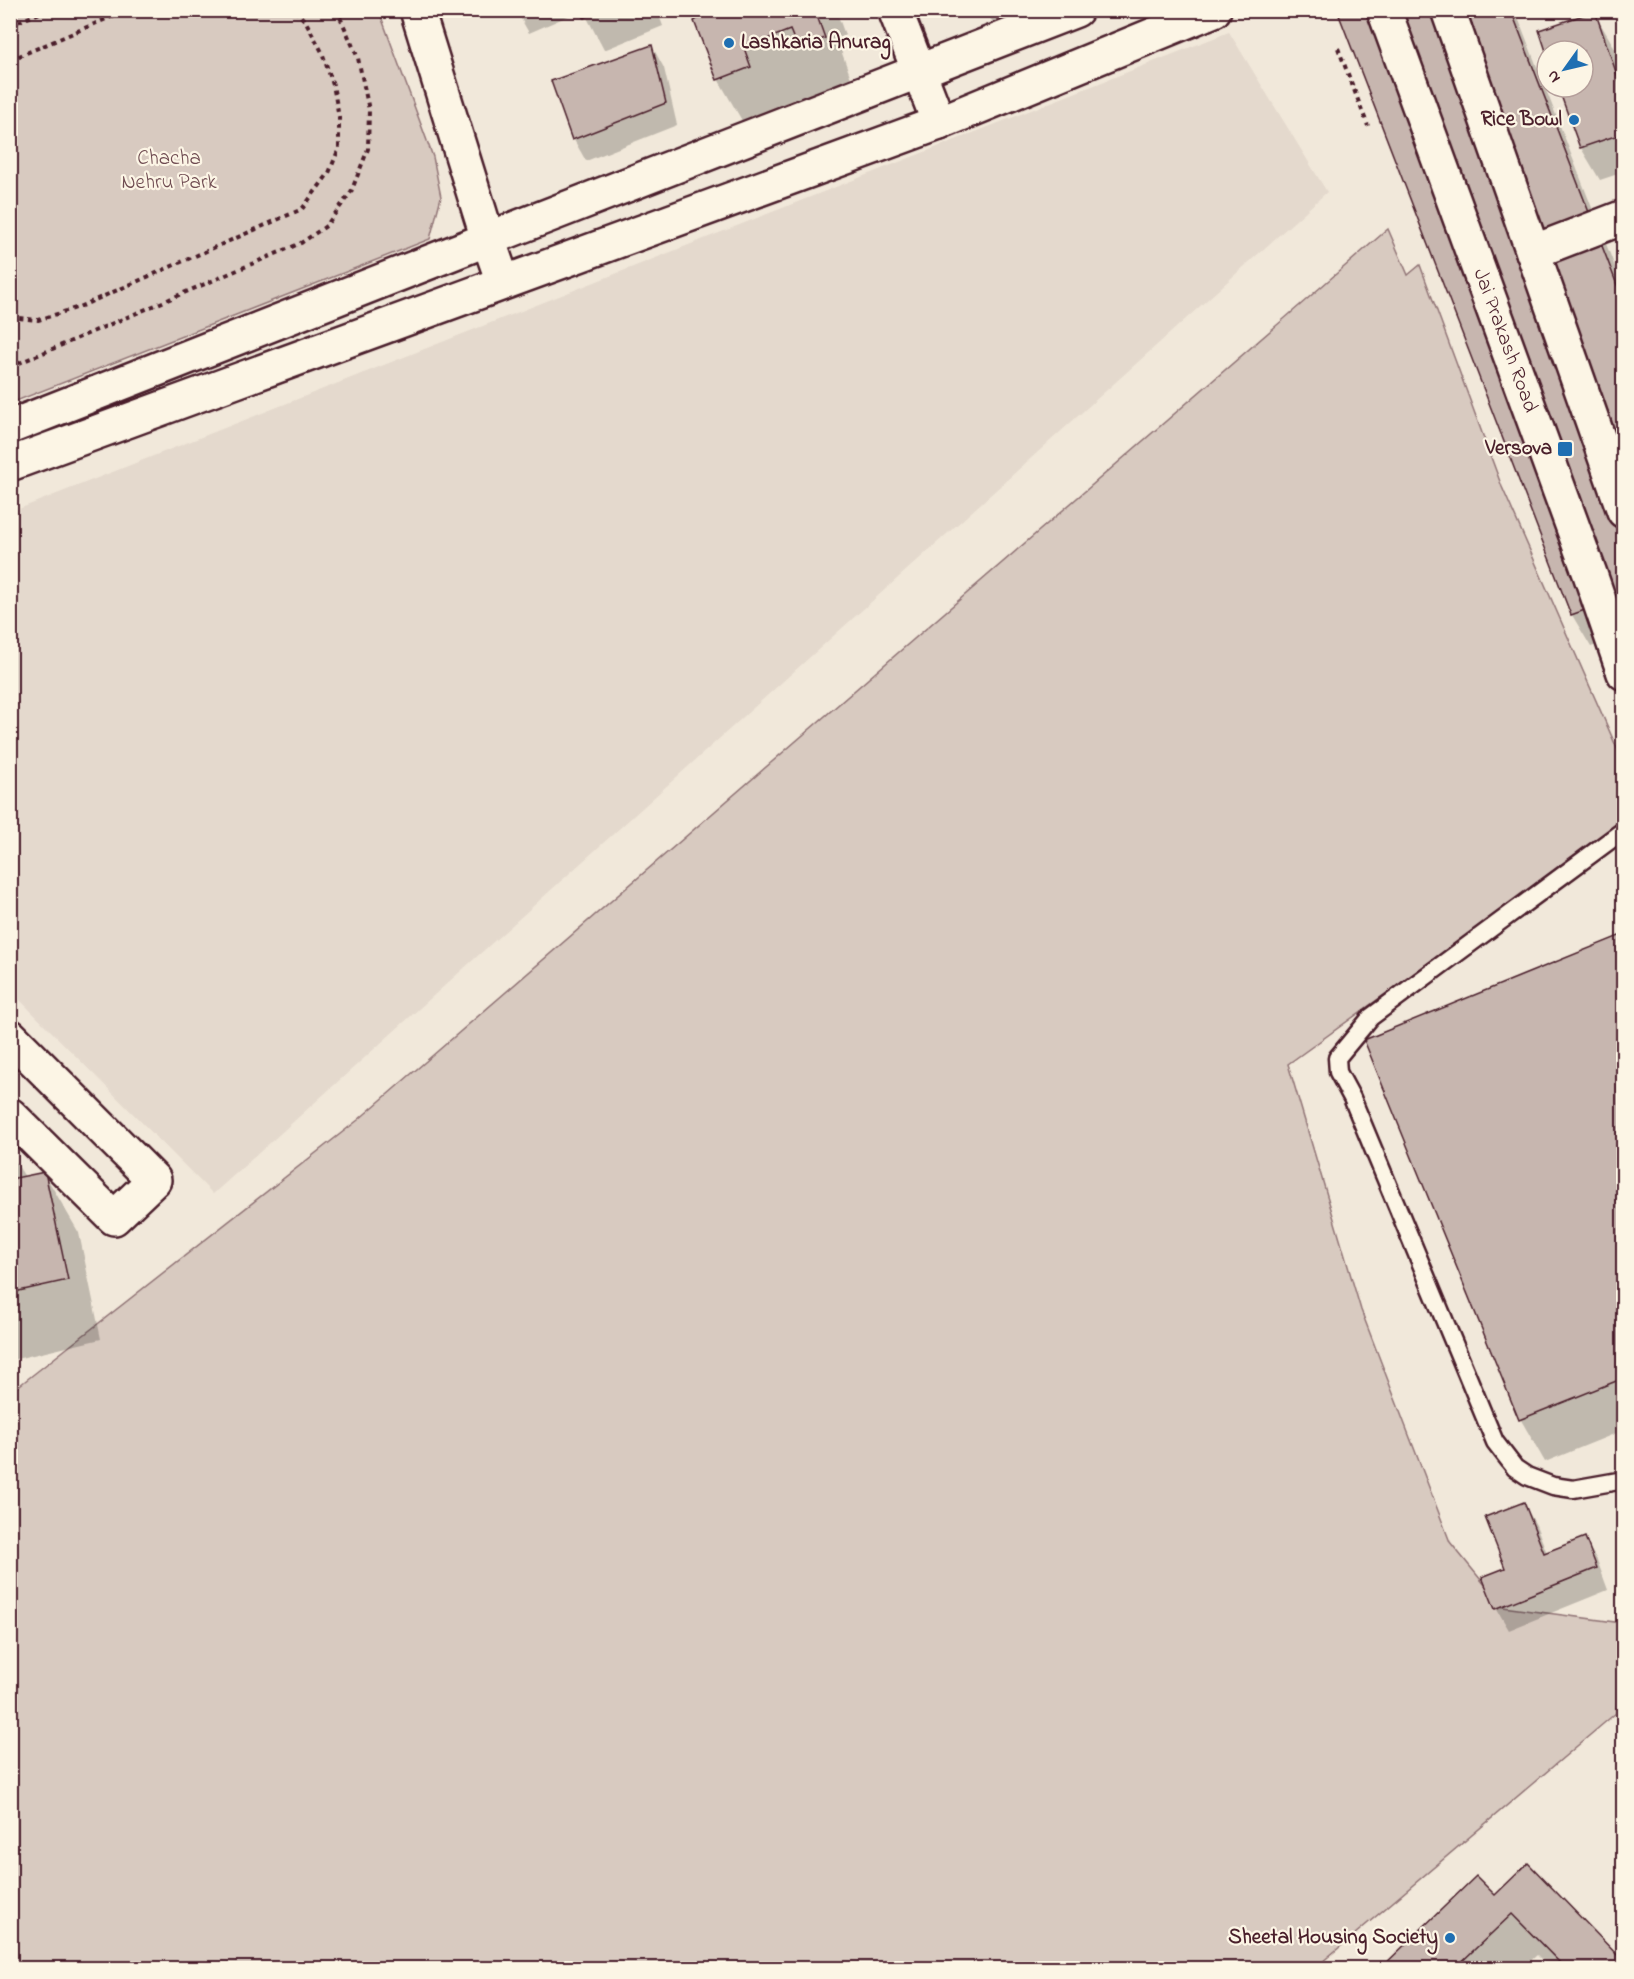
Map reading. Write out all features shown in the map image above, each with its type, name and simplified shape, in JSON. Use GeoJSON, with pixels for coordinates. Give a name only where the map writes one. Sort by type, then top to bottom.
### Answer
{"type":"FeatureCollection","features":[{"type":"Feature","properties":{"kind":"street"},"geometry":{"type":"LineString","coordinates":[[417,10],[488,239],[504,282]]}},
{"type":"Feature","properties":{"kind":"street"},"geometry":{"type":"LineString","coordinates":[[895,10],[939,123]]}},
{"type":"Feature","properties":{"kind":"street"},"geometry":{"type":"LineString","coordinates":[[10,427],[1076,10]]}},
{"type":"Feature","properties":{"kind":"street"},"geometry":{"type":"LineString","coordinates":[[10,464],[939,123],[1214,10]]}},
{"type":"Feature","properties":{"kind":"street","name":"Jai Prakash Road"},"geometry":{"type":"LineString","coordinates":[[1384,10],[1590,574],[1623,674]]}},
{"type":"Feature","properties":{"kind":"street"},"geometry":{"type":"LineString","coordinates":[[1449,10],[1623,511]]}},
{"type":"Feature","properties":{"kind":"street"},"geometry":{"type":"LineString","coordinates":[[1533,252],[1623,217]]}},
{"type":"Feature","properties":{"kind":"street"},"geometry":{"type":"LineString","coordinates":[[10,1036],[154,1180],[114,1218],[10,1114]]}},
{"type":"Feature","properties":{"kind":"lane"},"geometry":{"type":"LineString","coordinates":[[1623,830],[1371,1017],[1337,1058],[1338,1072],[1352,1098],[1494,1442],[1515,1468],[1527,1476],[1553,1486],[1573,1489],[1623,1480]]}},
{"type":"Feature","properties":{"kind":"path"},"geometry":{"type":"LineString","coordinates":[[10,26],[47,10]]}},
{"type":"Feature","properties":{"kind":"path"},"geometry":{"type":"LineString","coordinates":[[10,60],[127,10]]}},
{"type":"Feature","properties":{"kind":"path"},"geometry":{"type":"LineString","coordinates":[[10,317],[38,320],[79,308],[302,209],[329,173],[339,148],[339,117],[333,85],[322,52],[306,22],[295,10]]}},
{"type":"Feature","properties":{"kind":"path"},"geometry":{"type":"LineString","coordinates":[[10,367],[301,243],[326,226],[351,192],[368,149],[369,110],[358,58],[335,10]]}},
{"type":"Feature","properties":{"kind":"path"},"geometry":{"type":"LineString","coordinates":[[1338,48],[1368,126]]}},
{"type":"Feature","properties":{"kind":"shaded area"},"geometry":{"type":"Polygon","coordinates":[[[1229,32],[1327,192],[213,1194],[11,991],[11,512],[1229,32]]]}},
{"type":"Feature","properties":{"kind":"green space","name":"Chacha Nehru Park"},"geometry":{"type":"Polygon","coordinates":[[[11,10],[379,11],[433,157],[441,197],[430,239],[11,403],[11,10]]]}},
{"type":"Feature","properties":{"kind":"green space"},"geometry":{"type":"Polygon","coordinates":[[[1388,229],[1408,275],[1420,265],[1502,487],[1623,762],[1623,823],[1288,1064],[1361,1310],[1450,1542],[1503,1607],[1622,1623],[1616,1713],[1315,1968],[11,1968],[11,1392],[358,1120],[1388,229]]]}},
{"type":"Feature","properties":{"kind":"building"},"geometry":{"type":"Polygon","coordinates":[[[581,10],[602,10],[584,18],[581,10]]]}},
{"type":"Feature","properties":{"kind":"building","name":"Lashkaria Anurag"},"geometry":{"type":"Polygon","coordinates":[[[712,10],[815,10],[825,38],[798,49],[790,30],[744,48],[751,67],[717,80],[694,21],[712,10]]]}},
{"type":"Feature","properties":{"kind":"building","name":"Versova"},"geometry":{"type":"Polygon","coordinates":[[[1337,10],[1511,10],[1535,72],[1535,99],[1545,99],[1624,303],[1624,596],[1571,615],[1337,10]]]}},
{"type":"Feature","properties":{"kind":"building"},"geometry":{"type":"Polygon","coordinates":[[[1595,11],[1624,95],[1624,133],[1580,148],[1562,99],[1595,99],[1595,39],[1542,39],[1539,30],[1595,11]]]}},
{"type":"Feature","properties":{"kind":"building"},"geometry":{"type":"Polygon","coordinates":[[[652,45],[666,103],[572,140],[551,81],[652,45]]]}},
{"type":"Feature","properties":{"kind":"building"},"geometry":{"type":"Polygon","coordinates":[[[1624,934],[1624,1378],[1519,1420],[1364,1040],[1624,934]]]}},
{"type":"Feature","properties":{"kind":"building"},"geometry":{"type":"Polygon","coordinates":[[[45,1172],[68,1280],[10,1293],[10,1179],[45,1172]]]}},
{"type":"Feature","properties":{"kind":"building"},"geometry":{"type":"Polygon","coordinates":[[[1524,1502],[1544,1553],[1585,1537],[1597,1568],[1495,1609],[1482,1577],[1505,1568],[1485,1517],[1524,1502]]]}},
{"type":"Feature","properties":{"kind":"building","name":"Sheetal Housing Society"},"geometry":{"type":"Polygon","coordinates":[[[1528,1863],[1624,1962],[1624,1968],[1565,1968],[1512,1914],[1455,1968],[1381,1968],[1476,1876],[1495,1895],[1528,1863]]]}},
{"type":"Feature","properties":{"kind":"place","name":"Lashkaria Anurag"},"geometry":{"type":"Point","coordinates":[729,43]}},
{"type":"Feature","properties":{"kind":"place","name":"Rice Bowl"},"geometry":{"type":"Point","coordinates":[1574,120]}},
{"type":"Feature","properties":{"kind":"place","name":"Versova"},"geometry":{"type":"Point","coordinates":[1565,449]}},
{"type":"Feature","properties":{"kind":"place","name":"Sheetal Housing Society"},"geometry":{"type":"Point","coordinates":[1450,1938]}}]}
